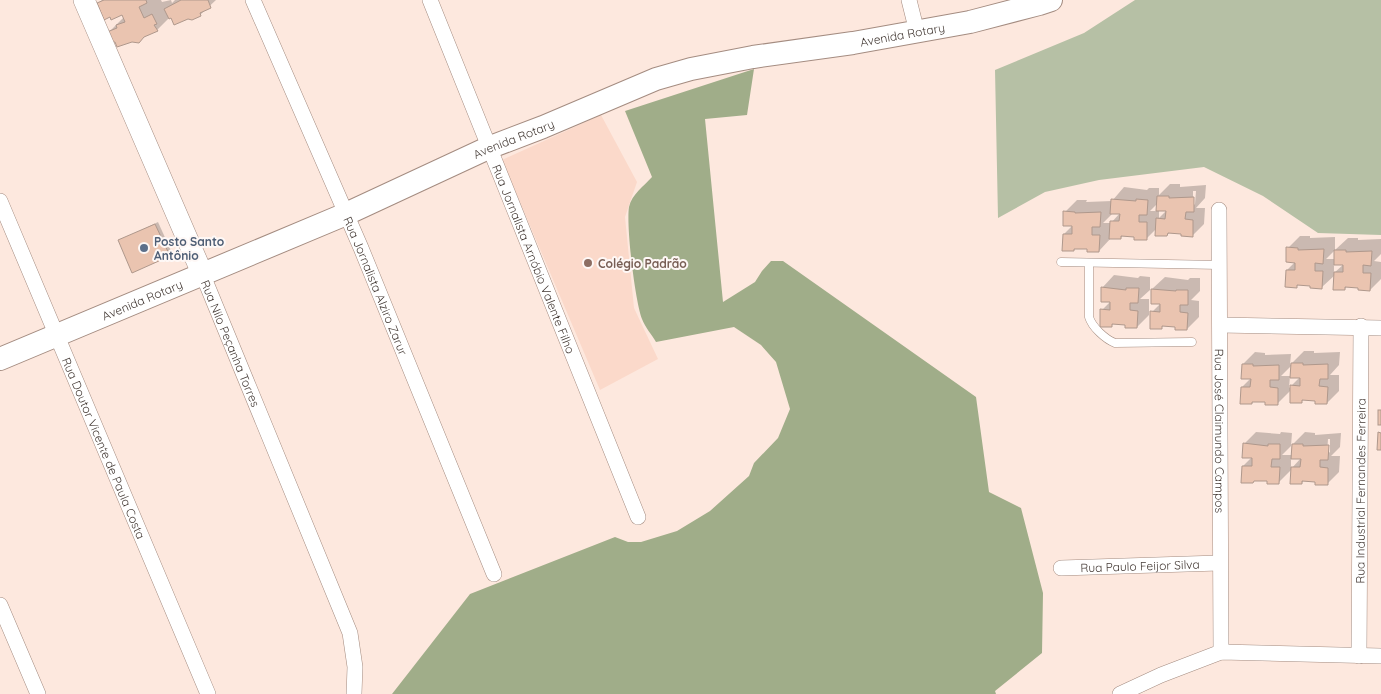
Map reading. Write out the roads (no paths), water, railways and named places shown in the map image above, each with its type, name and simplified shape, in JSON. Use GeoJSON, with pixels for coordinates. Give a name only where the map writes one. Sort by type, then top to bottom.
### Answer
{"type":"FeatureCollection","features":[{"type":"Feature","properties":{"kind":"main road","name":"Avenida Rotary"},"geometry":{"type":"LineString","coordinates":[[0,359],[346,214],[488,148],[656,79],[691,69],[754,57],[853,43],[988,18],[1051,0]]}},
{"type":"Feature","properties":{"kind":"street","name":"Rua Nilo Peçanha Torres"},"geometry":{"type":"LineString","coordinates":[[84,0],[202,274],[350,632],[355,667],[354,694]]}},
{"type":"Feature","properties":{"kind":"street","name":"Rua Jornalista Alziro Zarur"},"geometry":{"type":"LineString","coordinates":[[253,0],[346,214],[494,574]]}},
{"type":"Feature","properties":{"kind":"street","name":"Rua Jornalista Arnóbio Valente Filho"},"geometry":{"type":"LineString","coordinates":[[430,0],[638,517]]}},
{"type":"Feature","properties":{"kind":"street"},"geometry":{"type":"LineString","coordinates":[[909,0],[917,32]]}},
{"type":"Feature","properties":{"kind":"street","name":"Rua Doutor Vicente de Paula Costa"},"geometry":{"type":"LineString","coordinates":[[0,201],[208,694]]}},
{"type":"Feature","properties":{"kind":"street","name":"Rua José Claimundo Campos"},"geometry":{"type":"LineString","coordinates":[[1219,210],[1219,563],[1221,652]]}},
{"type":"Feature","properties":{"kind":"street"},"geometry":{"type":"LineString","coordinates":[[1220,325],[1361,326],[1381,328]]}},
{"type":"Feature","properties":{"kind":"street","name":"Rua Industrial Fernandes Ferreira"},"geometry":{"type":"LineString","coordinates":[[1359,656],[1361,326]]}},
{"type":"Feature","properties":{"kind":"street","name":"Rua Paulo Feijor Silva"},"geometry":{"type":"LineString","coordinates":[[1061,568],[1219,563]]}},
{"type":"Feature","properties":{"kind":"street"},"geometry":{"type":"LineString","coordinates":[[0,605],[38,694]]}},
{"type":"Feature","properties":{"kind":"street"},"geometry":{"type":"LineString","coordinates":[[1120,694],[1161,675],[1221,652],[1381,656]]}},
{"type":"Feature","properties":{"kind":"lane"},"geometry":{"type":"LineString","coordinates":[[1061,262],[1220,264]]}},
{"type":"Feature","properties":{"kind":"lane"},"geometry":{"type":"LineString","coordinates":[[1089,263],[1090,322],[1109,341],[1192,342]]}},
{"type":"Feature","properties":{"kind":"place","name":"Posto Santo Antônio"},"geometry":{"type":"Point","coordinates":[144,248]}},
{"type":"Feature","properties":{"kind":"place","name":"Colégio Padrão"},"geometry":{"type":"Point","coordinates":[588,263]}}]}
